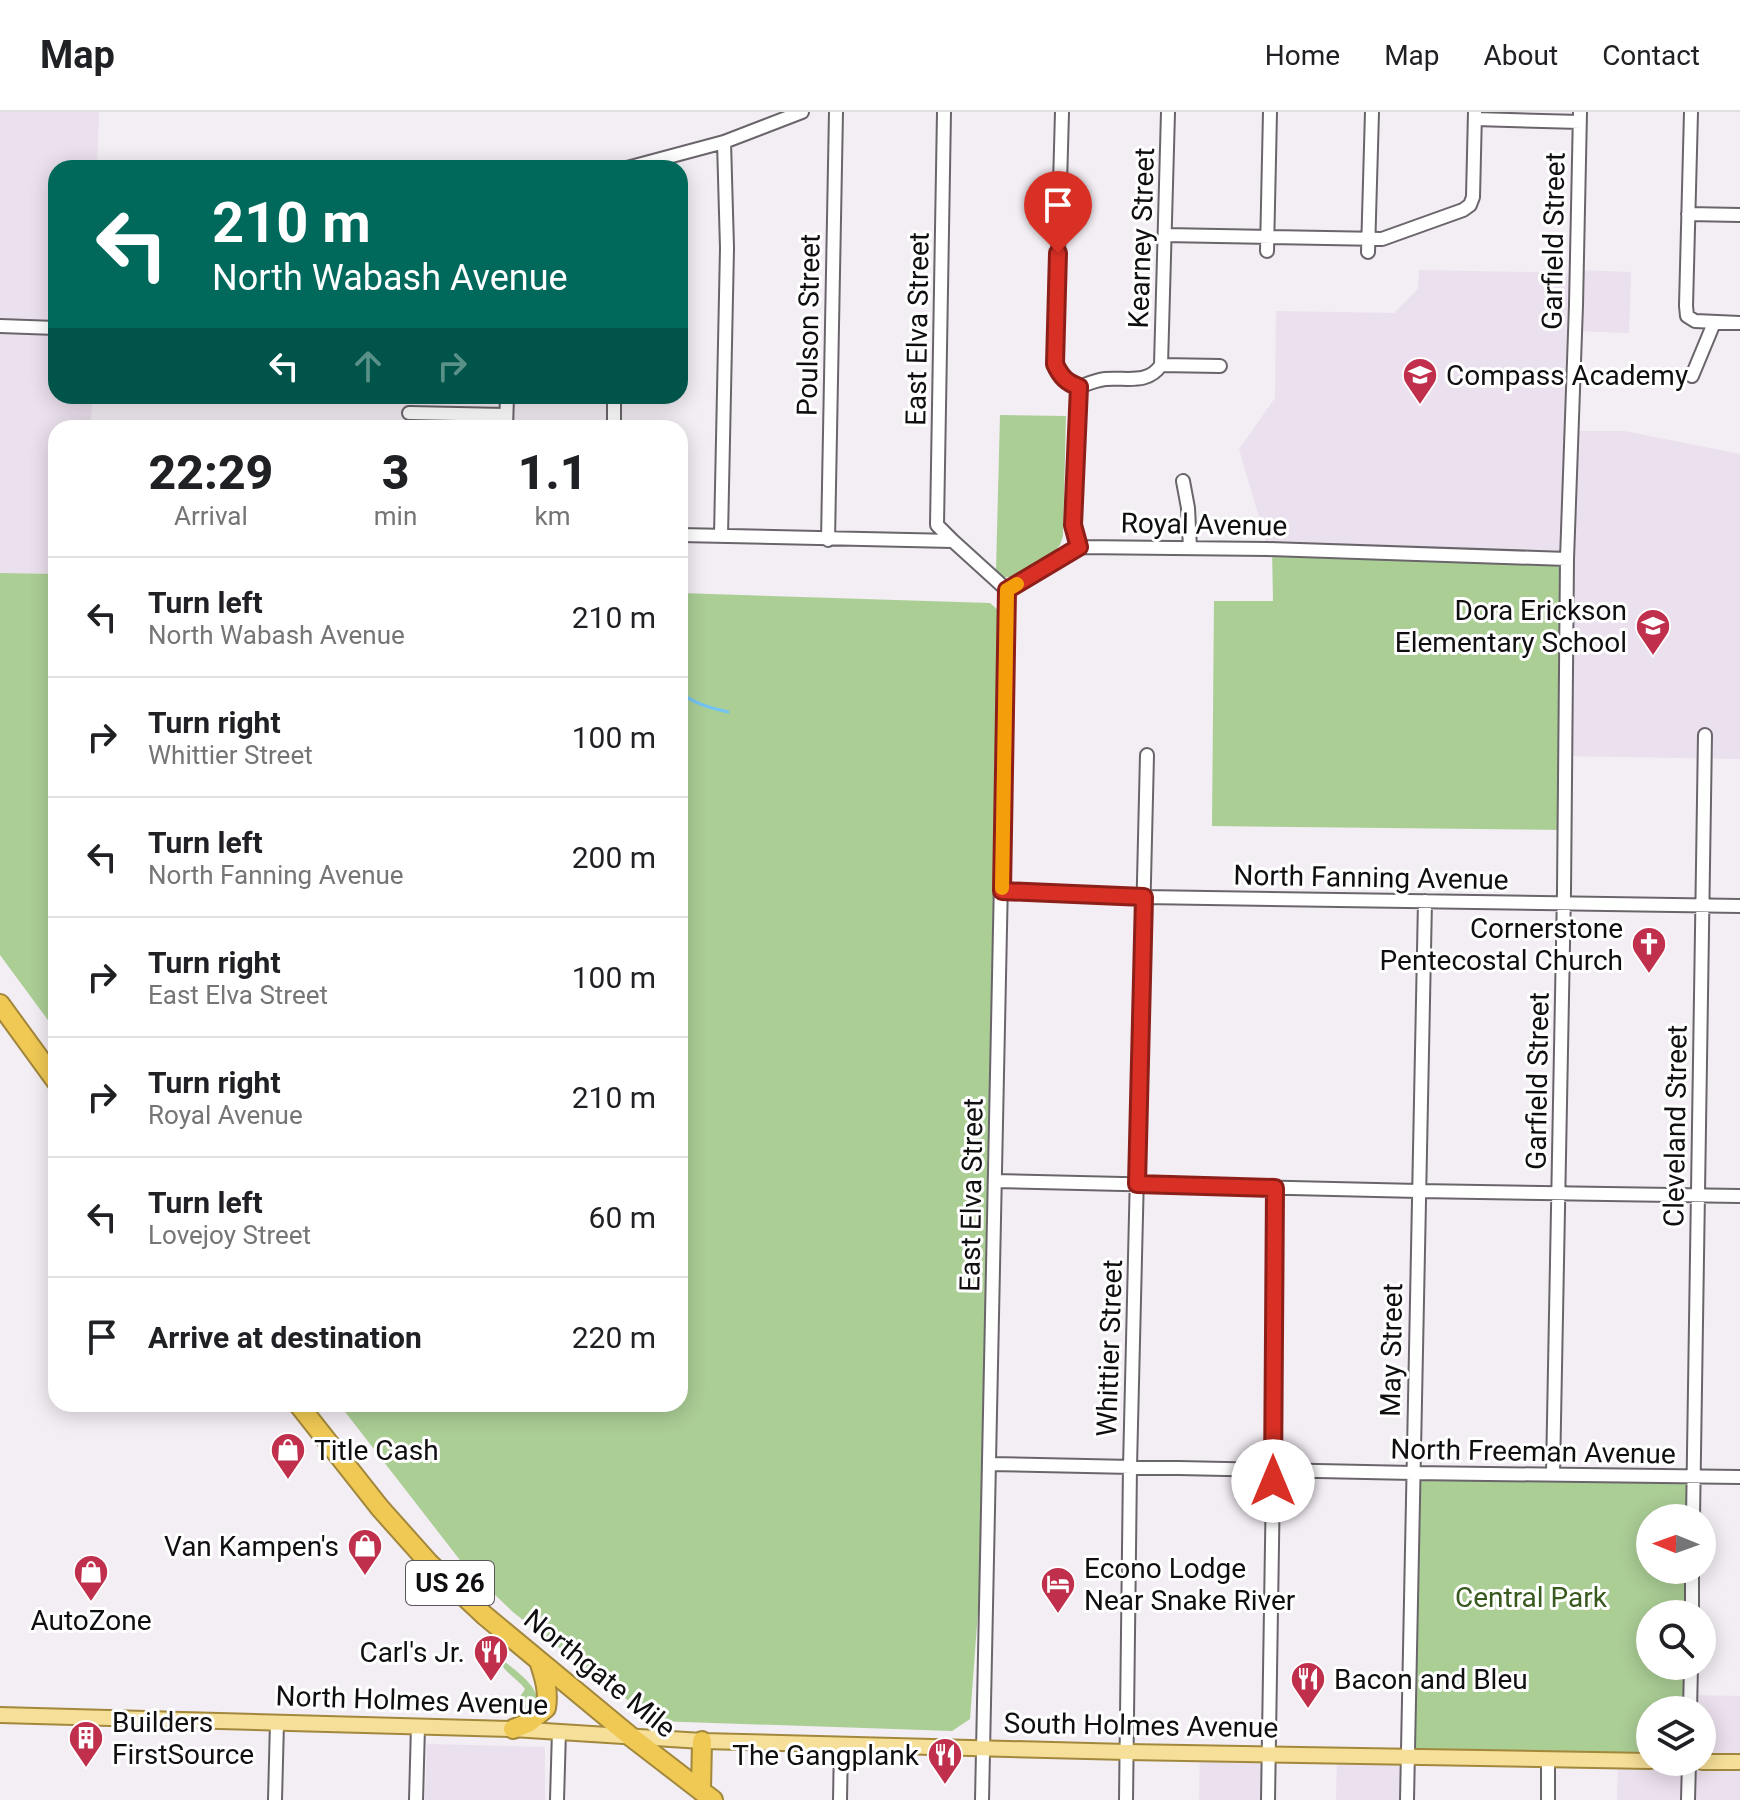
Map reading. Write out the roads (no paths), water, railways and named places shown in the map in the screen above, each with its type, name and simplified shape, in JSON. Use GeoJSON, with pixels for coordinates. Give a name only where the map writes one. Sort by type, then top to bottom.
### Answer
{"type":"FeatureCollection","features":[{"type":"Feature","properties":{"kind":"highway"},"geometry":{"type":"LineString","coordinates":[[0,1004],[48,1070]]}},
{"type":"Feature","properties":{"kind":"highway","name":"Northgate Mile"},"geometry":{"type":"LineString","coordinates":[[304,1412],[418,1552],[484,1615],[705,1797]]}},
{"type":"Feature","properties":{"kind":"highway"},"geometry":{"type":"LineString","coordinates":[[513,1729],[528,1723],[546,1708],[548,1699],[539,1661]]}},
{"type":"Feature","properties":{"kind":"highway"},"geometry":{"type":"LineString","coordinates":[[702,1741],[705,1797]]}},
{"type":"Feature","properties":{"kind":"main road","name":"North Holmes Avenue"},"geometry":{"type":"LineString","coordinates":[[0,1715],[513,1729],[630,1736]]}},
{"type":"Feature","properties":{"kind":"main road","name":"South Holmes Avenue"},"geometry":{"type":"LineString","coordinates":[[630,1736],[702,1741],[1127,1752],[1636,1761]]}},
{"type":"Feature","properties":{"kind":"main road"},"geometry":{"type":"LineString","coordinates":[[1716,1762],[1740,1762]]}},
{"type":"Feature","properties":{"kind":"street"},"geometry":{"type":"LineString","coordinates":[[657,160],[724,142],[802,112]]}},
{"type":"Feature","properties":{"kind":"street","name":"Poulson Street"},"geometry":{"type":"LineString","coordinates":[[828,540],[836,112]]}},
{"type":"Feature","properties":{"kind":"street","name":"East Elva Street"},"geometry":{"type":"LineString","coordinates":[[944,112],[937,525],[953,541]]}},
{"type":"Feature","properties":{"kind":"street"},"geometry":{"type":"LineString","coordinates":[[1062,112],[1055,364],[1059,374],[1079,387],[1101,379],[1146,378],[1161,365],[1220,366]]}},
{"type":"Feature","properties":{"kind":"street","name":"Kearney Street"},"geometry":{"type":"LineString","coordinates":[[1161,365],[1168,112]]}},
{"type":"Feature","properties":{"kind":"street"},"geometry":{"type":"LineString","coordinates":[[1267,245],[1270,112]]}},
{"type":"Feature","properties":{"kind":"street"},"geometry":{"type":"LineString","coordinates":[[1368,246],[1372,112]]}},
{"type":"Feature","properties":{"kind":"street"},"geometry":{"type":"LineString","coordinates":[[1691,112],[1687,316],[1695,321],[1740,323]]}},
{"type":"Feature","properties":{"kind":"street"},"geometry":{"type":"LineString","coordinates":[[1165,235],[1267,245],[1368,246],[1470,205],[1473,197],[1475,116],[1580,117]]}},
{"type":"Feature","properties":{"kind":"street","name":"Garfield Street"},"geometry":{"type":"LineString","coordinates":[[1553,1474],[1567,559],[1580,117]]}},
{"type":"Feature","properties":{"kind":"street"},"geometry":{"type":"LineString","coordinates":[[721,536],[727,248],[724,142]]}},
{"type":"Feature","properties":{"kind":"street"},"geometry":{"type":"LineString","coordinates":[[1688,214],[1740,215]]}},
{"type":"Feature","properties":{"kind":"street"},"geometry":{"type":"LineString","coordinates":[[1692,376],[1714,323]]}},
{"type":"Feature","properties":{"kind":"street"},"geometry":{"type":"LineString","coordinates":[[0,326],[48,328]]}},
{"type":"Feature","properties":{"kind":"street"},"geometry":{"type":"LineString","coordinates":[[1079,387],[1073,525],[1079,547]]}},
{"type":"Feature","properties":{"kind":"street"},"geometry":{"type":"LineString","coordinates":[[409,413],[484,420]]}},
{"type":"Feature","properties":{"kind":"street"},"geometry":{"type":"LineString","coordinates":[[1183,481],[1190,548]]}},
{"type":"Feature","properties":{"kind":"street"},"geometry":{"type":"LineString","coordinates":[[688,535],[953,541],[1007,590]]}},
{"type":"Feature","properties":{"kind":"street","name":"Royal Avenue"},"geometry":{"type":"LineString","coordinates":[[1007,590],[1079,547],[1272,549],[1567,559]]}},
{"type":"Feature","properties":{"kind":"street","name":"East Elva Street"},"geometry":{"type":"LineString","coordinates":[[982,1800],[1007,590]]}},
{"type":"Feature","properties":{"kind":"street","name":"Cleveland Street"},"geometry":{"type":"LineString","coordinates":[[1693,1504],[1705,735]]}},
{"type":"Feature","properties":{"kind":"street","name":"Whittier Street"},"geometry":{"type":"LineString","coordinates":[[1126,1800],[1130,1467],[1147,755]]}},
{"type":"Feature","properties":{"kind":"street","name":"North Fanning Avenue"},"geometry":{"type":"LineString","coordinates":[[1002,891],[1144,897],[1740,906]]}},
{"type":"Feature","properties":{"kind":"street","name":"May Street"},"geometry":{"type":"LineString","coordinates":[[1407,1800],[1425,901]]}},
{"type":"Feature","properties":{"kind":"street"},"geometry":{"type":"LineString","coordinates":[[995,1181],[1740,1196]]}},
{"type":"Feature","properties":{"kind":"street"},"geometry":{"type":"LineString","coordinates":[[1268,1800],[1275,1188]]}},
{"type":"Feature","properties":{"kind":"street","name":"North Freeman Avenue"},"geometry":{"type":"LineString","coordinates":[[989,1464],[1740,1477]]}},
{"type":"Feature","properties":{"kind":"street"},"geometry":{"type":"LineString","coordinates":[[275,1800],[277,1722]]}},
{"type":"Feature","properties":{"kind":"street"},"geometry":{"type":"LineString","coordinates":[[416,1800],[418,1726]]}},
{"type":"Feature","properties":{"kind":"street"},"geometry":{"type":"LineString","coordinates":[[557,1800],[559,1731]]}},
{"type":"Feature","properties":{"kind":"street"},"geometry":{"type":"LineString","coordinates":[[840,1800],[841,1744]]}},
{"type":"Feature","properties":{"kind":"street"},"geometry":{"type":"LineString","coordinates":[[1548,1759],[1548,1800]]}},
{"type":"Feature","properties":{"kind":"street"},"geometry":{"type":"LineString","coordinates":[[1688,1800],[1689,1776]]}},
{"type":"Feature","properties":{"kind":"waterway"},"geometry":{"type":"LineString","coordinates":[[688,698],[728,712]]}},
{"type":"Feature","properties":{"kind":"place","name":"Compass Academy"},"geometry":{"type":"Point","coordinates":[1420,406]}},
{"type":"Feature","properties":{"kind":"place","name":"Dora Erickson Elementary School"},"geometry":{"type":"Point","coordinates":[1653,657]}},
{"type":"Feature","properties":{"kind":"place","name":"Cornerstone Pentecostal Church"},"geometry":{"type":"Point","coordinates":[1649,975]}},
{"type":"Feature","properties":{"kind":"place","name":"Title Cash"},"geometry":{"type":"Point","coordinates":[288,1481]}},
{"type":"Feature","properties":{"kind":"place","name":"Van Kampen's"},"geometry":{"type":"Point","coordinates":[365,1577]}},
{"type":"Feature","properties":{"kind":"place","name":"AutoZone"},"geometry":{"type":"Point","coordinates":[91,1603]}},
{"type":"Feature","properties":{"kind":"place","name":"Econo Lodge Near Snake River"},"geometry":{"type":"Point","coordinates":[1058,1615]}},
{"type":"Feature","properties":{"kind":"place","name":"Carl's Jr."},"geometry":{"type":"Point","coordinates":[491,1683]}},
{"type":"Feature","properties":{"kind":"place","name":"Bacon and Bleu"},"geometry":{"type":"Point","coordinates":[1308,1710]}},
{"type":"Feature","properties":{"kind":"place","name":"Builders FirstSource"},"geometry":{"type":"Point","coordinates":[86,1769]}},
{"type":"Feature","properties":{"kind":"place","name":"The Gangplank"},"geometry":{"type":"Point","coordinates":[945,1786]}},
{"type":"Feature","properties":{"kind":"park label","name":"Central Park"},"geometry":{"type":"Point","coordinates":[1531,1597]}}]}
